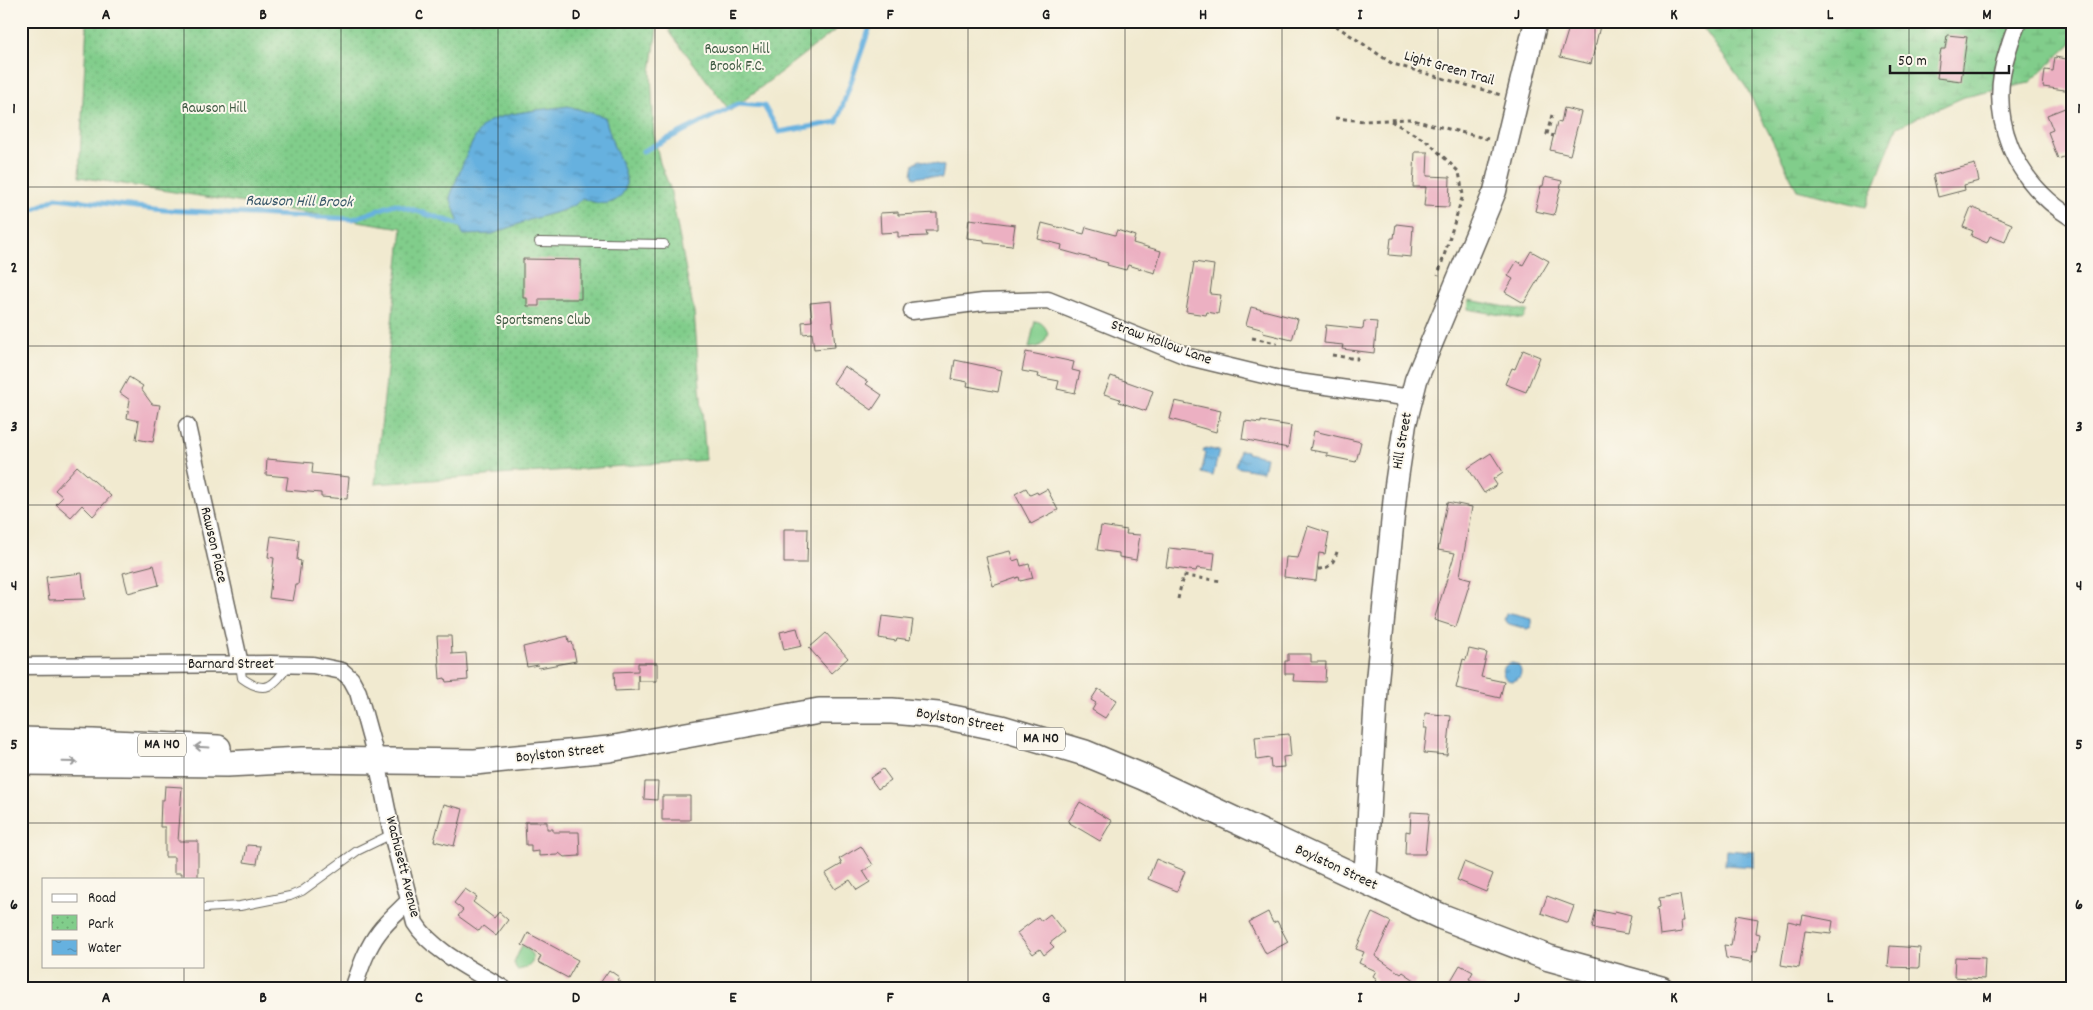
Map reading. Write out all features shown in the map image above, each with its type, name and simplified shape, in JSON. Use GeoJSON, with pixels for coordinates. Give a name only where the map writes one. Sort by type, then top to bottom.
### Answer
{"type":"FeatureCollection","features":[{"type":"Feature","properties":{"kind":"main road","name":"Boylston Street"},"geometry":{"type":"LineString","coordinates":[[21,762],[228,764],[302,760],[464,763],[532,758],[609,749],[819,712],[892,711],[938,715],[1001,728],[1069,747],[1096,757],[1440,916],[1531,952],[1646,987]]}},
{"type":"Feature","properties":{"kind":"main road","name":"Boylston Street"},"geometry":{"type":"LineString","coordinates":[[21,740],[221,748],[302,760]]}},
{"type":"Feature","properties":{"kind":"street","name":"Hill Street"},"geometry":{"type":"LineString","coordinates":[[1364,881],[1377,681],[1391,530],[1396,485],[1411,398],[1426,354],[1492,199],[1536,21]]}},
{"type":"Feature","properties":{"kind":"street"},"geometry":{"type":"LineString","coordinates":[[2019,21],[2002,68],[1999,98],[2003,128],[2016,158],[2029,180],[2054,206],[2072,218]]}},
{"type":"Feature","properties":{"kind":"street","name":"Straw Hollow Lane"},"geometry":{"type":"LineString","coordinates":[[912,311],[983,302],[1048,300],[1189,357],[1284,380],[1411,398]]}},
{"type":"Feature","properties":{"kind":"street","name":"Rawson Place"},"geometry":{"type":"LineString","coordinates":[[187,426],[240,664]]}},
{"type":"Feature","properties":{"kind":"street","name":"Barnard Street"},"geometry":{"type":"LineString","coordinates":[[21,666],[289,664],[342,670],[351,679],[358,692],[377,761]]}},
{"type":"Feature","properties":{"kind":"street","name":"Wachusett Avenue"},"geometry":{"type":"LineString","coordinates":[[377,761],[392,834],[415,924],[427,940],[504,989]]}},
{"type":"Feature","properties":{"kind":"street"},"geometry":{"type":"LineString","coordinates":[[353,989],[379,931],[409,901]]}},
{"type":"Feature","properties":{"kind":"lane"},"geometry":{"type":"LineString","coordinates":[[539,242],[664,244]]}},
{"type":"Feature","properties":{"kind":"lane"},"geometry":{"type":"LineString","coordinates":[[240,664],[242,678],[252,685],[265,687],[274,684],[289,664]]}},
{"type":"Feature","properties":{"kind":"lane"},"geometry":{"type":"LineString","coordinates":[[205,908],[240,906],[290,896],[306,888],[357,851],[392,834]]}},
{"type":"Feature","properties":{"kind":"path","name":"Light Green Trail"},"geometry":{"type":"LineString","coordinates":[[1328,21],[1393,64],[1516,99]]}},
{"type":"Feature","properties":{"kind":"path"},"geometry":{"type":"LineString","coordinates":[[1552,115],[1547,134],[1554,136]]}},
{"type":"Feature","properties":{"kind":"path"},"geometry":{"type":"LineString","coordinates":[[1335,118],[1390,121],[1409,118],[1467,135],[1506,143]]}},
{"type":"Feature","properties":{"kind":"path"},"geometry":{"type":"LineString","coordinates":[[1390,121],[1428,142],[1459,172],[1463,195],[1440,265],[1438,277]]}},
{"type":"Feature","properties":{"kind":"path"},"geometry":{"type":"LineString","coordinates":[[1252,338],[1277,344]]}},
{"type":"Feature","properties":{"kind":"path"},"geometry":{"type":"LineString","coordinates":[[1332,355],[1357,359],[1358,351]]}},
{"type":"Feature","properties":{"kind":"path"},"geometry":{"type":"LineString","coordinates":[[1318,569],[1325,569],[1331,564],[1338,548]]}},
{"type":"Feature","properties":{"kind":"path"},"geometry":{"type":"LineString","coordinates":[[1178,600],[1183,576],[1222,581]]}},
{"type":"Feature","properties":{"kind":"green space","name":"Sportsmens Club"},"geometry":{"type":"Polygon","coordinates":[[[87,21],[658,21],[651,72],[654,135],[660,163],[670,188],[694,312],[706,460],[375,484],[402,228],[79,177],[87,21]]]}},
{"type":"Feature","properties":{"kind":"green space","name":"Rawson Hill Brook F.C."},"geometry":{"type":"Polygon","coordinates":[[[676,21],[847,21],[730,111],[669,31],[676,21]]]}},
{"type":"Feature","properties":{"kind":"green space"},"geometry":{"type":"Polygon","coordinates":[[[1698,21],[2072,21],[2072,43],[2029,83],[1964,97],[1897,127],[1866,207],[1797,190],[1746,87],[1698,21]]]}},
{"type":"Feature","properties":{"kind":"green space"},"geometry":{"type":"Polygon","coordinates":[[[1469,300],[1528,311],[1522,319],[1468,309],[1469,300]]]}},
{"type":"Feature","properties":{"kind":"green space"},"geometry":{"type":"Polygon","coordinates":[[[1035,321],[1040,322],[1048,333],[1042,345],[1029,348],[1035,321]]]}},
{"type":"Feature","properties":{"kind":"green space"},"geometry":{"type":"Polygon","coordinates":[[[522,945],[531,952],[533,960],[528,967],[517,970],[514,963],[522,945]]]}},
{"type":"Feature","properties":{"kind":"water"},"geometry":{"type":"Polygon","coordinates":[[[568,106],[605,117],[613,144],[625,173],[625,187],[622,194],[616,200],[608,203],[599,203],[582,198],[575,205],[561,211],[529,220],[493,234],[463,235],[450,197],[465,158],[480,129],[492,120],[502,117],[568,106]]]}},
{"type":"Feature","properties":{"kind":"water"},"geometry":{"type":"Polygon","coordinates":[[[920,160],[944,166],[942,178],[926,176],[914,178],[912,174],[914,163],[920,160]]]}},
{"type":"Feature","properties":{"kind":"water"},"geometry":{"type":"Polygon","coordinates":[[[1205,448],[1219,451],[1213,476],[1201,473],[1206,453],[1203,452],[1205,448]]]}},
{"type":"Feature","properties":{"kind":"water"},"geometry":{"type":"Polygon","coordinates":[[[1240,450],[1266,457],[1263,472],[1236,467],[1240,450]]]}},
{"type":"Feature","properties":{"kind":"water"},"geometry":{"type":"Polygon","coordinates":[[[1511,613],[1531,618],[1531,627],[1527,629],[1509,624],[1504,620],[1506,614],[1511,613]]]}},
{"type":"Feature","properties":{"kind":"water"},"geometry":{"type":"Polygon","coordinates":[[[1512,663],[1518,666],[1521,672],[1518,678],[1512,681],[1506,678],[1503,672],[1506,666],[1512,663]]]}},
{"type":"Feature","properties":{"kind":"water"},"geometry":{"type":"Polygon","coordinates":[[[1726,850],[1754,852],[1754,867],[1725,865],[1726,850]]]}},
{"type":"Feature","properties":{"kind":"building"},"geometry":{"type":"Polygon","coordinates":[[[1571,21],[1582,21],[1600,26],[1591,64],[1560,57],[1571,21]]]}},
{"type":"Feature","properties":{"kind":"building"},"geometry":{"type":"Polygon","coordinates":[[[1947,35],[1967,37],[1961,81],[1937,78],[1941,49],[1945,49],[1947,35]]]}},
{"type":"Feature","properties":{"kind":"building"},"geometry":{"type":"Polygon","coordinates":[[[2055,57],[2072,60],[2072,91],[2043,87],[2045,70],[2053,71],[2055,57]]]}},
{"type":"Feature","properties":{"kind":"building"},"geometry":{"type":"Polygon","coordinates":[[[1564,108],[1581,112],[1570,155],[1550,150],[1557,122],[1561,123],[1564,108]]]}},
{"type":"Feature","properties":{"kind":"building"},"geometry":{"type":"Polygon","coordinates":[[[2065,108],[2072,128],[2072,154],[2058,159],[2048,132],[2053,130],[2047,115],[2065,108]]]}},
{"type":"Feature","properties":{"kind":"building"},"geometry":{"type":"Polygon","coordinates":[[[1415,152],[1428,152],[1427,176],[1450,177],[1449,207],[1424,206],[1426,187],[1413,187],[1415,152]]]}},
{"type":"Feature","properties":{"kind":"building"},"geometry":{"type":"Polygon","coordinates":[[[1975,164],[1979,181],[1964,185],[1965,190],[1938,197],[1933,175],[1975,164]]]}},
{"type":"Feature","properties":{"kind":"building"},"geometry":{"type":"Polygon","coordinates":[[[1545,177],[1562,181],[1554,215],[1535,211],[1545,177]]]}},
{"type":"Feature","properties":{"kind":"building"},"geometry":{"type":"Polygon","coordinates":[[[1971,207],[2012,224],[2005,242],[1990,236],[1987,243],[1971,236],[1973,231],[1963,227],[1971,207]]]}},
{"type":"Feature","properties":{"kind":"building"},"geometry":{"type":"Polygon","coordinates":[[[898,212],[898,215],[937,213],[937,231],[926,231],[927,236],[898,237],[898,232],[881,233],[880,213],[898,212]]]}},
{"type":"Feature","properties":{"kind":"building"},"geometry":{"type":"Polygon","coordinates":[[[969,219],[1015,225],[1012,246],[984,243],[984,240],[967,238],[969,219]]]}},
{"type":"Feature","properties":{"kind":"building"},"geometry":{"type":"Polygon","coordinates":[[[1042,223],[1084,234],[1086,227],[1115,235],[1117,230],[1135,236],[1133,243],[1161,251],[1155,273],[1128,265],[1126,270],[1061,250],[1062,245],[1038,239],[1042,223]]]}},
{"type":"Feature","properties":{"kind":"building"},"geometry":{"type":"Polygon","coordinates":[[[1396,224],[1413,226],[1411,257],[1389,255],[1391,238],[1394,238],[1396,224]]]}},
{"type":"Feature","properties":{"kind":"building"},"geometry":{"type":"Polygon","coordinates":[[[1531,251],[1549,261],[1524,303],[1505,292],[1513,279],[1508,276],[1517,261],[1523,265],[1531,251]]]}},
{"type":"Feature","properties":{"kind":"building"},"geometry":{"type":"Polygon","coordinates":[[[523,259],[581,260],[581,299],[539,299],[539,306],[527,306],[527,298],[523,298],[523,259]]]}},
{"type":"Feature","properties":{"kind":"building"},"geometry":{"type":"Polygon","coordinates":[[[1194,262],[1214,265],[1210,294],[1221,295],[1218,314],[1207,312],[1206,315],[1186,312],[1194,262]]]}},
{"type":"Feature","properties":{"kind":"building"},"geometry":{"type":"Polygon","coordinates":[[[831,301],[835,347],[814,349],[812,333],[803,334],[802,322],[812,321],[810,303],[831,301]]]}},
{"type":"Feature","properties":{"kind":"building"},"geometry":{"type":"Polygon","coordinates":[[[1251,307],[1298,319],[1292,340],[1263,333],[1264,330],[1246,325],[1251,307]]]}},
{"type":"Feature","properties":{"kind":"building"},"geometry":{"type":"Polygon","coordinates":[[[1364,321],[1377,322],[1374,353],[1342,349],[1343,345],[1324,343],[1326,325],[1363,329],[1364,321]]]}},
{"type":"Feature","properties":{"kind":"building"},"geometry":{"type":"Polygon","coordinates":[[[1523,350],[1540,357],[1526,392],[1505,384],[1512,368],[1515,369],[1523,350]]]}},
{"type":"Feature","properties":{"kind":"building"},"geometry":{"type":"Polygon","coordinates":[[[1026,352],[1074,362],[1072,370],[1080,372],[1075,393],[1057,389],[1059,381],[1038,377],[1039,374],[1022,371],[1026,352]]]}},
{"type":"Feature","properties":{"kind":"building"},"geometry":{"type":"Polygon","coordinates":[[[955,360],[1002,370],[998,392],[967,386],[968,382],[952,379],[955,360]]]}},
{"type":"Feature","properties":{"kind":"building"},"geometry":{"type":"Polygon","coordinates":[[[844,366],[868,382],[866,384],[882,395],[872,410],[833,383],[844,366]]]}},
{"type":"Feature","properties":{"kind":"building"},"geometry":{"type":"Polygon","coordinates":[[[1111,376],[1153,391],[1146,411],[1119,402],[1120,399],[1104,394],[1111,376]]]}},
{"type":"Feature","properties":{"kind":"building"},"geometry":{"type":"Polygon","coordinates":[[[129,377],[143,386],[141,389],[152,404],[160,405],[153,442],[136,439],[139,421],[127,418],[130,400],[120,393],[129,377]]]}},
{"type":"Feature","properties":{"kind":"building"},"geometry":{"type":"Polygon","coordinates":[[[1175,401],[1221,411],[1216,432],[1170,419],[1175,401]]]}},
{"type":"Feature","properties":{"kind":"building"},"geometry":{"type":"Polygon","coordinates":[[[1245,421],[1261,423],[1261,421],[1291,426],[1288,448],[1242,439],[1245,421]]]}},
{"type":"Feature","properties":{"kind":"building"},"geometry":{"type":"Polygon","coordinates":[[[1314,431],[1361,442],[1356,462],[1327,456],[1327,453],[1310,450],[1314,431]]]}},
{"type":"Feature","properties":{"kind":"building"},"geometry":{"type":"Polygon","coordinates":[[[1491,453],[1503,472],[1493,479],[1497,485],[1484,493],[1468,468],[1491,453]]]}},
{"type":"Feature","properties":{"kind":"building"},"geometry":{"type":"Polygon","coordinates":[[[267,459],[313,463],[312,473],[349,477],[347,499],[321,497],[321,493],[286,490],[288,477],[266,475],[267,459]]]}},
{"type":"Feature","properties":{"kind":"building"},"geometry":{"type":"Polygon","coordinates":[[[77,466],[111,496],[93,516],[82,505],[71,517],[56,504],[63,497],[55,490],[77,466]]]}},
{"type":"Feature","properties":{"kind":"building"},"geometry":{"type":"Polygon","coordinates":[[[1026,488],[1030,495],[1037,492],[1038,494],[1047,489],[1058,510],[1031,524],[1015,494],[1026,488]]]}},
{"type":"Feature","properties":{"kind":"building"},"geometry":{"type":"Polygon","coordinates":[[[1447,502],[1472,507],[1460,576],[1471,579],[1456,627],[1434,620],[1455,553],[1438,550],[1447,502]]]}},
{"type":"Feature","properties":{"kind":"building"},"geometry":{"type":"Polygon","coordinates":[[[1101,526],[1127,530],[1126,534],[1140,535],[1136,560],[1119,557],[1119,553],[1097,550],[1101,526]]]}},
{"type":"Feature","properties":{"kind":"building"},"geometry":{"type":"Polygon","coordinates":[[[1308,526],[1329,533],[1325,554],[1319,553],[1316,581],[1284,577],[1286,557],[1298,558],[1308,526]]]}},
{"type":"Feature","properties":{"kind":"building"},"geometry":{"type":"Polygon","coordinates":[[[784,529],[808,529],[807,563],[784,563],[784,529]]]}},
{"type":"Feature","properties":{"kind":"building"},"geometry":{"type":"Polygon","coordinates":[[[271,536],[299,540],[297,560],[301,561],[298,585],[296,585],[293,601],[269,598],[274,558],[268,557],[271,536]]]}},
{"type":"Feature","properties":{"kind":"building"},"geometry":{"type":"Polygon","coordinates":[[[1169,548],[1215,553],[1213,570],[1197,568],[1196,571],[1166,567],[1169,548]]]}},
{"type":"Feature","properties":{"kind":"building"},"geometry":{"type":"Polygon","coordinates":[[[1010,551],[1013,561],[1019,559],[1021,566],[1029,564],[1033,578],[1020,581],[1019,577],[993,586],[986,557],[1010,551]]]}},
{"type":"Feature","properties":{"kind":"building"},"geometry":{"type":"Polygon","coordinates":[[[154,565],[159,585],[128,593],[123,573],[154,565]]]}},
{"type":"Feature","properties":{"kind":"building"},"geometry":{"type":"Polygon","coordinates":[[[82,573],[85,599],[49,600],[46,577],[82,573]]]}},
{"type":"Feature","properties":{"kind":"building"},"geometry":{"type":"Polygon","coordinates":[[[882,616],[913,620],[910,640],[897,638],[896,641],[879,638],[882,616]]]}},
{"type":"Feature","properties":{"kind":"building"},"geometry":{"type":"Polygon","coordinates":[[[797,628],[802,646],[784,650],[780,632],[797,628]]]}},
{"type":"Feature","properties":{"kind":"building"},"geometry":{"type":"Polygon","coordinates":[[[826,633],[848,658],[831,673],[809,648],[826,633]]]}},
{"type":"Feature","properties":{"kind":"building"},"geometry":{"type":"Polygon","coordinates":[[[437,636],[451,636],[452,654],[466,653],[468,680],[446,682],[445,678],[440,679],[437,636]]]}},
{"type":"Feature","properties":{"kind":"building"},"geometry":{"type":"Polygon","coordinates":[[[568,636],[569,643],[572,642],[576,661],[539,668],[538,665],[527,667],[523,647],[568,636]]]}},
{"type":"Feature","properties":{"kind":"building"},"geometry":{"type":"Polygon","coordinates":[[[1469,649],[1487,653],[1481,677],[1504,682],[1500,698],[1456,688],[1463,659],[1466,660],[1469,649]]]}},
{"type":"Feature","properties":{"kind":"building"},"geometry":{"type":"Polygon","coordinates":[[[1288,654],[1311,654],[1311,662],[1326,662],[1325,682],[1293,681],[1294,674],[1285,674],[1285,661],[1288,661],[1288,654]]]}},
{"type":"Feature","properties":{"kind":"building"},"geometry":{"type":"Polygon","coordinates":[[[638,663],[657,663],[657,681],[638,681],[638,690],[615,691],[614,672],[638,671],[638,663]]]}},
{"type":"Feature","properties":{"kind":"building"},"geometry":{"type":"Polygon","coordinates":[[[1098,689],[1117,700],[1105,718],[1092,710],[1096,703],[1091,700],[1098,689]]]}},
{"type":"Feature","properties":{"kind":"building"},"geometry":{"type":"Polygon","coordinates":[[[1425,713],[1451,716],[1447,755],[1424,753],[1427,728],[1424,728],[1425,713]]]}},
{"type":"Feature","properties":{"kind":"building"},"geometry":{"type":"Polygon","coordinates":[[[1289,734],[1291,756],[1283,757],[1284,767],[1271,768],[1270,758],[1257,760],[1255,737],[1289,734]]]}},
{"type":"Feature","properties":{"kind":"building"},"geometry":{"type":"Polygon","coordinates":[[[883,769],[891,780],[878,789],[870,778],[883,769]]]}},
{"type":"Feature","properties":{"kind":"building"},"geometry":{"type":"Polygon","coordinates":[[[645,782],[658,782],[657,800],[644,799],[645,782]]]}},
{"type":"Feature","properties":{"kind":"building"},"geometry":{"type":"Polygon","coordinates":[[[165,786],[182,787],[178,841],[198,841],[198,878],[182,878],[182,873],[174,873],[174,857],[165,857],[165,827],[160,827],[161,800],[164,800],[165,786]]]}},
{"type":"Feature","properties":{"kind":"building"},"geometry":{"type":"Polygon","coordinates":[[[662,796],[690,796],[690,820],[662,820],[662,796]]]}},
{"type":"Feature","properties":{"kind":"building"},"geometry":{"type":"Polygon","coordinates":[[[1080,802],[1112,821],[1100,841],[1068,822],[1080,802]]]}},
{"type":"Feature","properties":{"kind":"building"},"geometry":{"type":"Polygon","coordinates":[[[444,804],[463,809],[454,846],[434,841],[444,804]]]}},
{"type":"Feature","properties":{"kind":"building"},"geometry":{"type":"Polygon","coordinates":[[[1411,812],[1429,813],[1425,854],[1405,854],[1406,831],[1410,832],[1411,812]]]}},
{"type":"Feature","properties":{"kind":"building"},"geometry":{"type":"Polygon","coordinates":[[[525,822],[547,822],[547,829],[553,829],[553,832],[579,832],[580,856],[564,857],[559,853],[558,855],[539,856],[539,851],[531,852],[531,845],[526,845],[525,822]]]}},
{"type":"Feature","properties":{"kind":"building"},"geometry":{"type":"Polygon","coordinates":[[[247,845],[260,846],[257,864],[244,862],[247,845]]]}},
{"type":"Feature","properties":{"kind":"building"},"geometry":{"type":"Polygon","coordinates":[[[861,846],[873,865],[863,871],[870,882],[857,890],[850,880],[835,889],[825,874],[842,864],[839,859],[861,846]]]}},
{"type":"Feature","properties":{"kind":"building"},"geometry":{"type":"Polygon","coordinates":[[[1156,859],[1185,871],[1177,891],[1148,879],[1156,859]]]}},
{"type":"Feature","properties":{"kind":"building"},"geometry":{"type":"Polygon","coordinates":[[[1464,862],[1493,874],[1486,892],[1457,880],[1464,862]]]}},
{"type":"Feature","properties":{"kind":"building"},"geometry":{"type":"Polygon","coordinates":[[[465,889],[477,897],[473,902],[494,918],[499,912],[508,920],[496,936],[483,926],[479,931],[458,916],[463,910],[454,903],[465,889]]]}},
{"type":"Feature","properties":{"kind":"building"},"geometry":{"type":"Polygon","coordinates":[[[1680,895],[1684,921],[1681,921],[1682,932],[1660,935],[1657,908],[1660,907],[1659,898],[1680,895]]]}},
{"type":"Feature","properties":{"kind":"building"},"geometry":{"type":"Polygon","coordinates":[[[1547,896],[1574,906],[1568,923],[1541,913],[1547,896]]]}},
{"type":"Feature","properties":{"kind":"building"},"geometry":{"type":"Polygon","coordinates":[[[1596,910],[1614,914],[1615,911],[1631,915],[1627,934],[1592,928],[1596,910]]]}},
{"type":"Feature","properties":{"kind":"building"},"geometry":{"type":"Polygon","coordinates":[[[1268,912],[1273,923],[1277,921],[1288,942],[1266,954],[1249,922],[1268,912]]]}},
{"type":"Feature","properties":{"kind":"building"},"geometry":{"type":"Polygon","coordinates":[[[1372,913],[1391,922],[1375,956],[1401,974],[1403,972],[1416,981],[1411,989],[1374,989],[1378,983],[1375,981],[1377,979],[1373,976],[1376,971],[1359,963],[1364,952],[1356,949],[1372,913]]]}},
{"type":"Feature","properties":{"kind":"building"},"geometry":{"type":"Polygon","coordinates":[[[1050,914],[1064,932],[1050,943],[1054,947],[1044,955],[1040,949],[1033,954],[1017,933],[1038,917],[1041,921],[1050,914]]]}},
{"type":"Feature","properties":{"kind":"building"},"geometry":{"type":"Polygon","coordinates":[[[1736,915],[1758,919],[1756,933],[1760,934],[1757,951],[1753,951],[1752,962],[1726,958],[1724,945],[1731,946],[1736,915]]]}},
{"type":"Feature","properties":{"kind":"building"},"geometry":{"type":"Polygon","coordinates":[[[1803,915],[1833,921],[1831,934],[1805,931],[1799,968],[1781,965],[1788,921],[1801,924],[1803,915]]]}},
{"type":"Feature","properties":{"kind":"building"},"geometry":{"type":"Polygon","coordinates":[[[528,933],[578,960],[568,978],[538,962],[541,956],[522,945],[528,933]]]}},
{"type":"Feature","properties":{"kind":"building"},"geometry":{"type":"Polygon","coordinates":[[[1890,946],[1920,948],[1919,968],[1888,967],[1890,946]]]}},
{"type":"Feature","properties":{"kind":"building"},"geometry":{"type":"Polygon","coordinates":[[[1955,957],[1985,958],[1984,979],[1954,977],[1955,957]]]}},
{"type":"Feature","properties":{"kind":"building"},"geometry":{"type":"Polygon","coordinates":[[[1460,965],[1473,972],[1469,979],[1487,989],[1446,989],[1460,965]]]}},
{"type":"Feature","properties":{"kind":"building"},"geometry":{"type":"Polygon","coordinates":[[[609,970],[619,977],[617,980],[630,989],[596,989],[609,970]]]}},
{"type":"Feature","properties":{"kind":"waterway","name":"Rawson Hill Brook"},"geometry":{"type":"LineString","coordinates":[[643,151],[738,104],[764,106],[779,132],[837,122],[872,21]]}},
{"type":"Feature","properties":{"kind":"waterway","name":"Rawson Hill Brook"},"geometry":{"type":"LineString","coordinates":[[21,216],[56,198],[164,210],[353,219],[395,204],[464,226]]}},
{"type":"Feature","properties":{"kind":"park label","name":"Rawson Hill"},"geometry":{"type":"Point","coordinates":[214,109]}}]}
